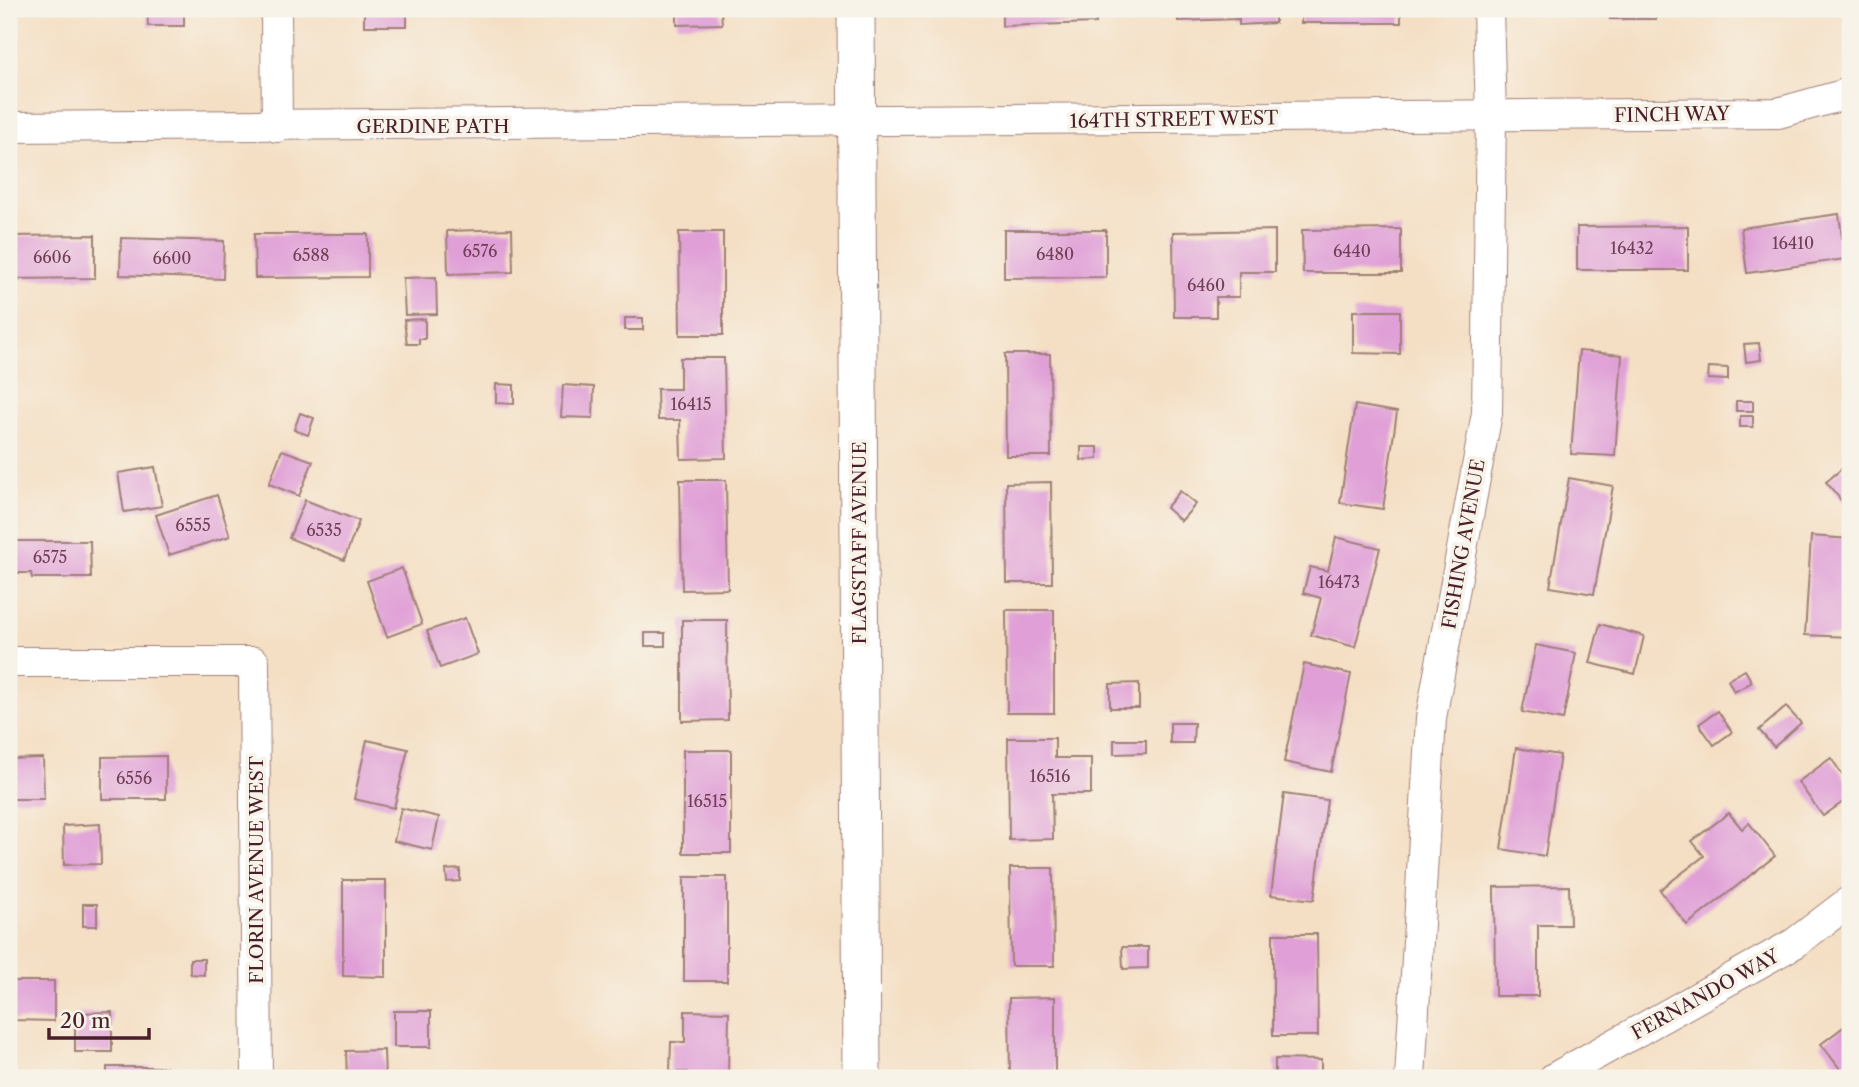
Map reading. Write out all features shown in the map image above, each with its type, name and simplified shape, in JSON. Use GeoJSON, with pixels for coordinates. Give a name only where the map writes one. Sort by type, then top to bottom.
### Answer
{"type":"FeatureCollection","features":[{"type":"Feature","properties":{"kind":"street"},"geometry":{"type":"LineString","coordinates":[[276,9],[277,127]]}},
{"type":"Feature","properties":{"kind":"street","name":"FLAGSTAFF AVENUE"},"geometry":{"type":"LineString","coordinates":[[856,9],[862,1078]]}},
{"type":"Feature","properties":{"kind":"street","name":"FISHING AVENUE"},"geometry":{"type":"LineString","coordinates":[[1409,1078],[1431,718],[1487,414],[1491,116],[1488,9]]}},
{"type":"Feature","properties":{"kind":"street","name":"FINCH WAY"},"geometry":{"type":"LineString","coordinates":[[1491,116],[1778,113],[1850,93]]}},
{"type":"Feature","properties":{"kind":"street","name":"164TH STREET WEST"},"geometry":{"type":"LineString","coordinates":[[857,122],[1491,116]]}},
{"type":"Feature","properties":{"kind":"street","name":"GERDINE PATH"},"geometry":{"type":"LineString","coordinates":[[9,127],[857,122]]}},
{"type":"Feature","properties":{"kind":"street","name":"FLORIN AVENUE WEST"},"geometry":{"type":"LineString","coordinates":[[9,662],[254,662],[257,1078]]}},
{"type":"Feature","properties":{"kind":"street","name":"FERNANDO WAY"},"geometry":{"type":"LineString","coordinates":[[1554,1078],[1795,943],[1850,901]]}},
{"type":"Feature","properties":{"kind":"building"},"geometry":{"type":"Polygon","coordinates":[[[147,9],[184,9],[184,26],[148,26],[147,9]]]}},
{"type":"Feature","properties":{"kind":"building"},"geometry":{"type":"Polygon","coordinates":[[[364,9],[407,9],[407,26],[364,26],[364,9]]]}},
{"type":"Feature","properties":{"kind":"building"},"geometry":{"type":"Polygon","coordinates":[[[677,9],[721,9],[722,24],[677,25],[677,9]]]}},
{"type":"Feature","properties":{"kind":"building"},"geometry":{"type":"Polygon","coordinates":[[[1002,9],[1096,9],[1096,23],[1002,26],[1002,9]]]}},
{"type":"Feature","properties":{"kind":"building"},"geometry":{"type":"Polygon","coordinates":[[[1178,9],[1275,9],[1275,23],[1239,25],[1239,19],[1178,21],[1178,9]]]}},
{"type":"Feature","properties":{"kind":"building"},"geometry":{"type":"Polygon","coordinates":[[[1301,9],[1401,9],[1401,23],[1301,23],[1301,9]]]}},
{"type":"Feature","properties":{"kind":"building"},"geometry":{"type":"Polygon","coordinates":[[[1610,9],[1656,9],[1656,19],[1610,19],[1610,9]]]}},
{"type":"Feature","properties":{"kind":"building"},"geometry":{"type":"Polygon","coordinates":[[[1839,214],[1845,259],[1747,273],[1741,228],[1839,214]]]}},
{"type":"Feature","properties":{"kind":"building"},"geometry":{"type":"Polygon","coordinates":[[[1688,226],[1688,270],[1577,270],[1577,227],[1688,226]]]}},
{"type":"Feature","properties":{"kind":"building"},"geometry":{"type":"Polygon","coordinates":[[[512,229],[513,272],[448,274],[447,231],[512,229]]]}},
{"type":"Feature","properties":{"kind":"building"},"geometry":{"type":"Polygon","coordinates":[[[1401,229],[1401,273],[1303,273],[1302,230],[1401,229]]]}},
{"type":"Feature","properties":{"kind":"building"},"geometry":{"type":"Polygon","coordinates":[[[1004,230],[1106,230],[1106,277],[1004,278],[1004,230]]]}},
{"type":"Feature","properties":{"kind":"building"},"geometry":{"type":"Polygon","coordinates":[[[1275,230],[1275,272],[1239,272],[1239,297],[1216,297],[1216,317],[1174,317],[1173,232],[1275,230]]]}},
{"type":"Feature","properties":{"kind":"building"},"geometry":{"type":"Polygon","coordinates":[[[679,232],[723,232],[723,335],[680,335],[679,232]]]}},
{"type":"Feature","properties":{"kind":"building"},"geometry":{"type":"Polygon","coordinates":[[[254,234],[368,234],[368,277],[255,278],[254,234]]]}},
{"type":"Feature","properties":{"kind":"building"},"geometry":{"type":"Polygon","coordinates":[[[95,235],[95,278],[9,279],[9,236],[95,235]]]}},
{"type":"Feature","properties":{"kind":"building"},"geometry":{"type":"Polygon","coordinates":[[[121,238],[224,241],[223,279],[120,275],[121,238]]]}},
{"type":"Feature","properties":{"kind":"building"},"geometry":{"type":"Polygon","coordinates":[[[436,277],[437,314],[405,315],[403,278],[436,277]]]}},
{"type":"Feature","properties":{"kind":"building"},"geometry":{"type":"Polygon","coordinates":[[[1353,311],[1400,311],[1400,354],[1353,353],[1353,311]]]}},
{"type":"Feature","properties":{"kind":"building"},"geometry":{"type":"Polygon","coordinates":[[[625,318],[643,318],[643,330],[625,330],[625,318]]]}},
{"type":"Feature","properties":{"kind":"building"},"geometry":{"type":"Polygon","coordinates":[[[425,319],[425,339],[419,339],[419,344],[407,344],[404,320],[425,319]]]}},
{"type":"Feature","properties":{"kind":"building"},"geometry":{"type":"Polygon","coordinates":[[[1759,343],[1761,360],[1746,362],[1744,344],[1759,343]]]}},
{"type":"Feature","properties":{"kind":"building"},"geometry":{"type":"Polygon","coordinates":[[[1579,351],[1622,355],[1615,456],[1571,454],[1579,351]]]}},
{"type":"Feature","properties":{"kind":"building"},"geometry":{"type":"Polygon","coordinates":[[[1005,354],[1050,354],[1051,456],[1006,456],[1005,354]]]}},
{"type":"Feature","properties":{"kind":"building"},"geometry":{"type":"Polygon","coordinates":[[[680,358],[724,358],[726,458],[681,459],[680,420],[658,420],[657,389],[680,389],[680,358]]]}},
{"type":"Feature","properties":{"kind":"building"},"geometry":{"type":"Polygon","coordinates":[[[1709,367],[1728,368],[1728,380],[1708,379],[1709,367]]]}},
{"type":"Feature","properties":{"kind":"building"},"geometry":{"type":"Polygon","coordinates":[[[496,384],[514,385],[514,404],[496,403],[496,384]]]}},
{"type":"Feature","properties":{"kind":"building"},"geometry":{"type":"Polygon","coordinates":[[[563,385],[594,387],[593,418],[561,417],[563,385]]]}},
{"type":"Feature","properties":{"kind":"building"},"geometry":{"type":"Polygon","coordinates":[[[1736,401],[1753,401],[1753,411],[1736,411],[1736,401]]]}},
{"type":"Feature","properties":{"kind":"building"},"geometry":{"type":"Polygon","coordinates":[[[1355,405],[1397,412],[1383,509],[1340,503],[1355,405]]]}},
{"type":"Feature","properties":{"kind":"building"},"geometry":{"type":"Polygon","coordinates":[[[300,413],[314,418],[308,435],[294,430],[300,413]]]}},
{"type":"Feature","properties":{"kind":"building"},"geometry":{"type":"Polygon","coordinates":[[[1740,416],[1753,416],[1753,427],[1740,427],[1740,416]]]}},
{"type":"Feature","properties":{"kind":"building"},"geometry":{"type":"Polygon","coordinates":[[[1081,447],[1098,447],[1098,459],[1081,460],[1081,447]]]}},
{"type":"Feature","properties":{"kind":"building"},"geometry":{"type":"Polygon","coordinates":[[[282,450],[313,461],[299,496],[269,484],[282,450]]]}},
{"type":"Feature","properties":{"kind":"building"},"geometry":{"type":"Polygon","coordinates":[[[1850,462],[1850,511],[1826,482],[1850,462]]]}},
{"type":"Feature","properties":{"kind":"building"},"geometry":{"type":"Polygon","coordinates":[[[155,467],[162,506],[124,512],[118,473],[155,467]]]}},
{"type":"Feature","properties":{"kind":"building"},"geometry":{"type":"Polygon","coordinates":[[[1569,478],[1613,486],[1594,594],[1550,587],[1569,478]]]}},
{"type":"Feature","properties":{"kind":"building"},"geometry":{"type":"Polygon","coordinates":[[[680,480],[726,480],[728,589],[682,590],[680,480]]]}},
{"type":"Feature","properties":{"kind":"building"},"geometry":{"type":"Polygon","coordinates":[[[1051,482],[1052,583],[1007,583],[1006,483],[1051,482]]]}},
{"type":"Feature","properties":{"kind":"building"},"geometry":{"type":"Polygon","coordinates":[[[1180,491],[1196,504],[1181,521],[1166,508],[1180,491]]]}},
{"type":"Feature","properties":{"kind":"building"},"geometry":{"type":"Polygon","coordinates":[[[217,495],[230,536],[169,555],[156,515],[217,495]]]}},
{"type":"Feature","properties":{"kind":"building"},"geometry":{"type":"Polygon","coordinates":[[[305,500],[359,521],[344,560],[289,538],[305,500]]]}},
{"type":"Feature","properties":{"kind":"building"},"geometry":{"type":"Polygon","coordinates":[[[1811,536],[1850,539],[1849,637],[1805,635],[1811,536]]]}},
{"type":"Feature","properties":{"kind":"building"},"geometry":{"type":"Polygon","coordinates":[[[1336,537],[1380,548],[1355,647],[1311,635],[1321,598],[1303,593],[1310,567],[1328,571],[1336,537]]]}},
{"type":"Feature","properties":{"kind":"building"},"geometry":{"type":"Polygon","coordinates":[[[9,541],[90,541],[91,578],[32,578],[31,573],[9,573],[9,541]]]}},
{"type":"Feature","properties":{"kind":"building"},"geometry":{"type":"Polygon","coordinates":[[[402,568],[422,624],[387,637],[367,581],[402,568]]]}},
{"type":"Feature","properties":{"kind":"building"},"geometry":{"type":"Polygon","coordinates":[[[1006,610],[1054,610],[1054,713],[1007,713],[1006,610]]]}},
{"type":"Feature","properties":{"kind":"building"},"geometry":{"type":"Polygon","coordinates":[[[465,618],[478,654],[440,668],[427,631],[465,618]]]}},
{"type":"Feature","properties":{"kind":"building"},"geometry":{"type":"Polygon","coordinates":[[[682,620],[727,620],[728,720],[682,721],[682,620]]]}},
{"type":"Feature","properties":{"kind":"building"},"geometry":{"type":"Polygon","coordinates":[[[1600,624],[1644,636],[1635,674],[1590,663],[1600,624]]]}},
{"type":"Feature","properties":{"kind":"building"},"geometry":{"type":"Polygon","coordinates":[[[645,633],[665,633],[665,646],[645,646],[645,633]]]}},
{"type":"Feature","properties":{"kind":"building"},"geometry":{"type":"Polygon","coordinates":[[[1536,645],[1576,653],[1563,720],[1522,712],[1536,645]]]}},
{"type":"Feature","properties":{"kind":"building"},"geometry":{"type":"Polygon","coordinates":[[[1304,664],[1351,674],[1331,772],[1284,762],[1304,664]]]}},
{"type":"Feature","properties":{"kind":"building"},"geometry":{"type":"Polygon","coordinates":[[[1745,670],[1752,682],[1734,692],[1728,680],[1745,670]]]}},
{"type":"Feature","properties":{"kind":"building"},"geometry":{"type":"Polygon","coordinates":[[[1139,683],[1139,708],[1110,708],[1110,684],[1139,683]]]}},
{"type":"Feature","properties":{"kind":"building"},"geometry":{"type":"Polygon","coordinates":[[[1786,707],[1801,723],[1774,747],[1759,730],[1786,707]]]}},
{"type":"Feature","properties":{"kind":"building"},"geometry":{"type":"Polygon","coordinates":[[[1718,711],[1732,732],[1714,745],[1699,724],[1718,711]]]}},
{"type":"Feature","properties":{"kind":"building"},"geometry":{"type":"Polygon","coordinates":[[[1170,723],[1194,723],[1193,743],[1170,743],[1170,723]]]}},
{"type":"Feature","properties":{"kind":"building"},"geometry":{"type":"Polygon","coordinates":[[[1008,738],[1055,738],[1055,758],[1091,758],[1091,794],[1052,794],[1053,839],[1009,840],[1008,738]]]}},
{"type":"Feature","properties":{"kind":"building"},"geometry":{"type":"Polygon","coordinates":[[[367,740],[408,749],[394,808],[354,799],[367,740]]]}},
{"type":"Feature","properties":{"kind":"building"},"geometry":{"type":"Polygon","coordinates":[[[1114,740],[1146,740],[1146,753],[1114,754],[1114,740]]]}},
{"type":"Feature","properties":{"kind":"building"},"geometry":{"type":"Polygon","coordinates":[[[1516,748],[1560,755],[1545,856],[1501,849],[1516,748]]]}},
{"type":"Feature","properties":{"kind":"building"},"geometry":{"type":"Polygon","coordinates":[[[683,750],[731,750],[731,853],[683,853],[683,750]]]}},
{"type":"Feature","properties":{"kind":"building"},"geometry":{"type":"Polygon","coordinates":[[[166,756],[166,799],[102,799],[102,757],[166,756]]]}},
{"type":"Feature","properties":{"kind":"building"},"geometry":{"type":"Polygon","coordinates":[[[43,758],[44,799],[9,799],[9,759],[43,758]]]}},
{"type":"Feature","properties":{"kind":"building"},"geometry":{"type":"Polygon","coordinates":[[[1831,758],[1850,786],[1850,797],[1823,816],[1798,782],[1831,758]]]}},
{"type":"Feature","properties":{"kind":"building"},"geometry":{"type":"Polygon","coordinates":[[[1284,794],[1327,800],[1314,900],[1271,895],[1284,794]]]}},
{"type":"Feature","properties":{"kind":"building"},"geometry":{"type":"Polygon","coordinates":[[[401,808],[439,817],[432,850],[394,841],[401,808]]]}},
{"type":"Feature","properties":{"kind":"building"},"geometry":{"type":"Polygon","coordinates":[[[1729,813],[1742,829],[1749,823],[1775,856],[1687,925],[1660,890],[1704,856],[1692,841],[1729,813]]]}},
{"type":"Feature","properties":{"kind":"building"},"geometry":{"type":"Polygon","coordinates":[[[100,824],[101,864],[64,865],[63,826],[100,824]]]}},
{"type":"Feature","properties":{"kind":"building"},"geometry":{"type":"Polygon","coordinates":[[[1010,868],[1053,868],[1054,966],[1011,966],[1010,868]]]}},
{"type":"Feature","properties":{"kind":"building"},"geometry":{"type":"Polygon","coordinates":[[[460,869],[460,881],[447,882],[446,870],[460,869]]]}},
{"type":"Feature","properties":{"kind":"building"},"geometry":{"type":"Polygon","coordinates":[[[684,877],[727,877],[727,981],[684,981],[684,877]]]}},
{"type":"Feature","properties":{"kind":"building"},"geometry":{"type":"Polygon","coordinates":[[[343,880],[386,880],[386,977],[343,976],[343,880]]]}},
{"type":"Feature","properties":{"kind":"building"},"geometry":{"type":"Polygon","coordinates":[[[1569,886],[1570,925],[1538,925],[1538,996],[1495,996],[1494,887],[1569,886]]]}},
{"type":"Feature","properties":{"kind":"building"},"geometry":{"type":"Polygon","coordinates":[[[83,904],[97,904],[97,926],[83,926],[83,904]]]}},
{"type":"Feature","properties":{"kind":"building"},"geometry":{"type":"Polygon","coordinates":[[[1273,934],[1317,934],[1318,1036],[1273,1036],[1273,934]]]}},
{"type":"Feature","properties":{"kind":"building"},"geometry":{"type":"Polygon","coordinates":[[[1122,947],[1148,947],[1148,968],[1123,969],[1122,947]]]}},
{"type":"Feature","properties":{"kind":"building"},"geometry":{"type":"Polygon","coordinates":[[[190,959],[204,959],[204,975],[190,974],[190,959]]]}},
{"type":"Feature","properties":{"kind":"building"},"geometry":{"type":"Polygon","coordinates":[[[12,981],[54,981],[54,1021],[12,1020],[12,981]]]}},
{"type":"Feature","properties":{"kind":"building"},"geometry":{"type":"Polygon","coordinates":[[[1055,997],[1055,1078],[1010,1078],[1009,998],[1055,997]]]}},
{"type":"Feature","properties":{"kind":"building"},"geometry":{"type":"Polygon","coordinates":[[[394,1011],[431,1011],[431,1047],[394,1047],[394,1011]]]}},
{"type":"Feature","properties":{"kind":"building"},"geometry":{"type":"Polygon","coordinates":[[[685,1011],[729,1012],[728,1078],[687,1078],[687,1072],[670,1072],[671,1042],[685,1042],[685,1011]]]}},
{"type":"Feature","properties":{"kind":"building"},"geometry":{"type":"Polygon","coordinates":[[[112,1012],[112,1052],[75,1052],[75,1013],[112,1012]]]}},
{"type":"Feature","properties":{"kind":"building"},"geometry":{"type":"Polygon","coordinates":[[[1850,1022],[1850,1078],[1847,1078],[1821,1044],[1850,1022]]]}},
{"type":"Feature","properties":{"kind":"building"},"geometry":{"type":"Polygon","coordinates":[[[384,1050],[385,1078],[347,1078],[346,1051],[384,1050]]]}},
{"type":"Feature","properties":{"kind":"building"},"geometry":{"type":"Polygon","coordinates":[[[1275,1059],[1321,1060],[1321,1078],[1275,1078],[1275,1059]]]}},
{"type":"Feature","properties":{"kind":"building"},"geometry":{"type":"Polygon","coordinates":[[[107,1067],[166,1067],[166,1078],[107,1078],[107,1067]]]}}]}
